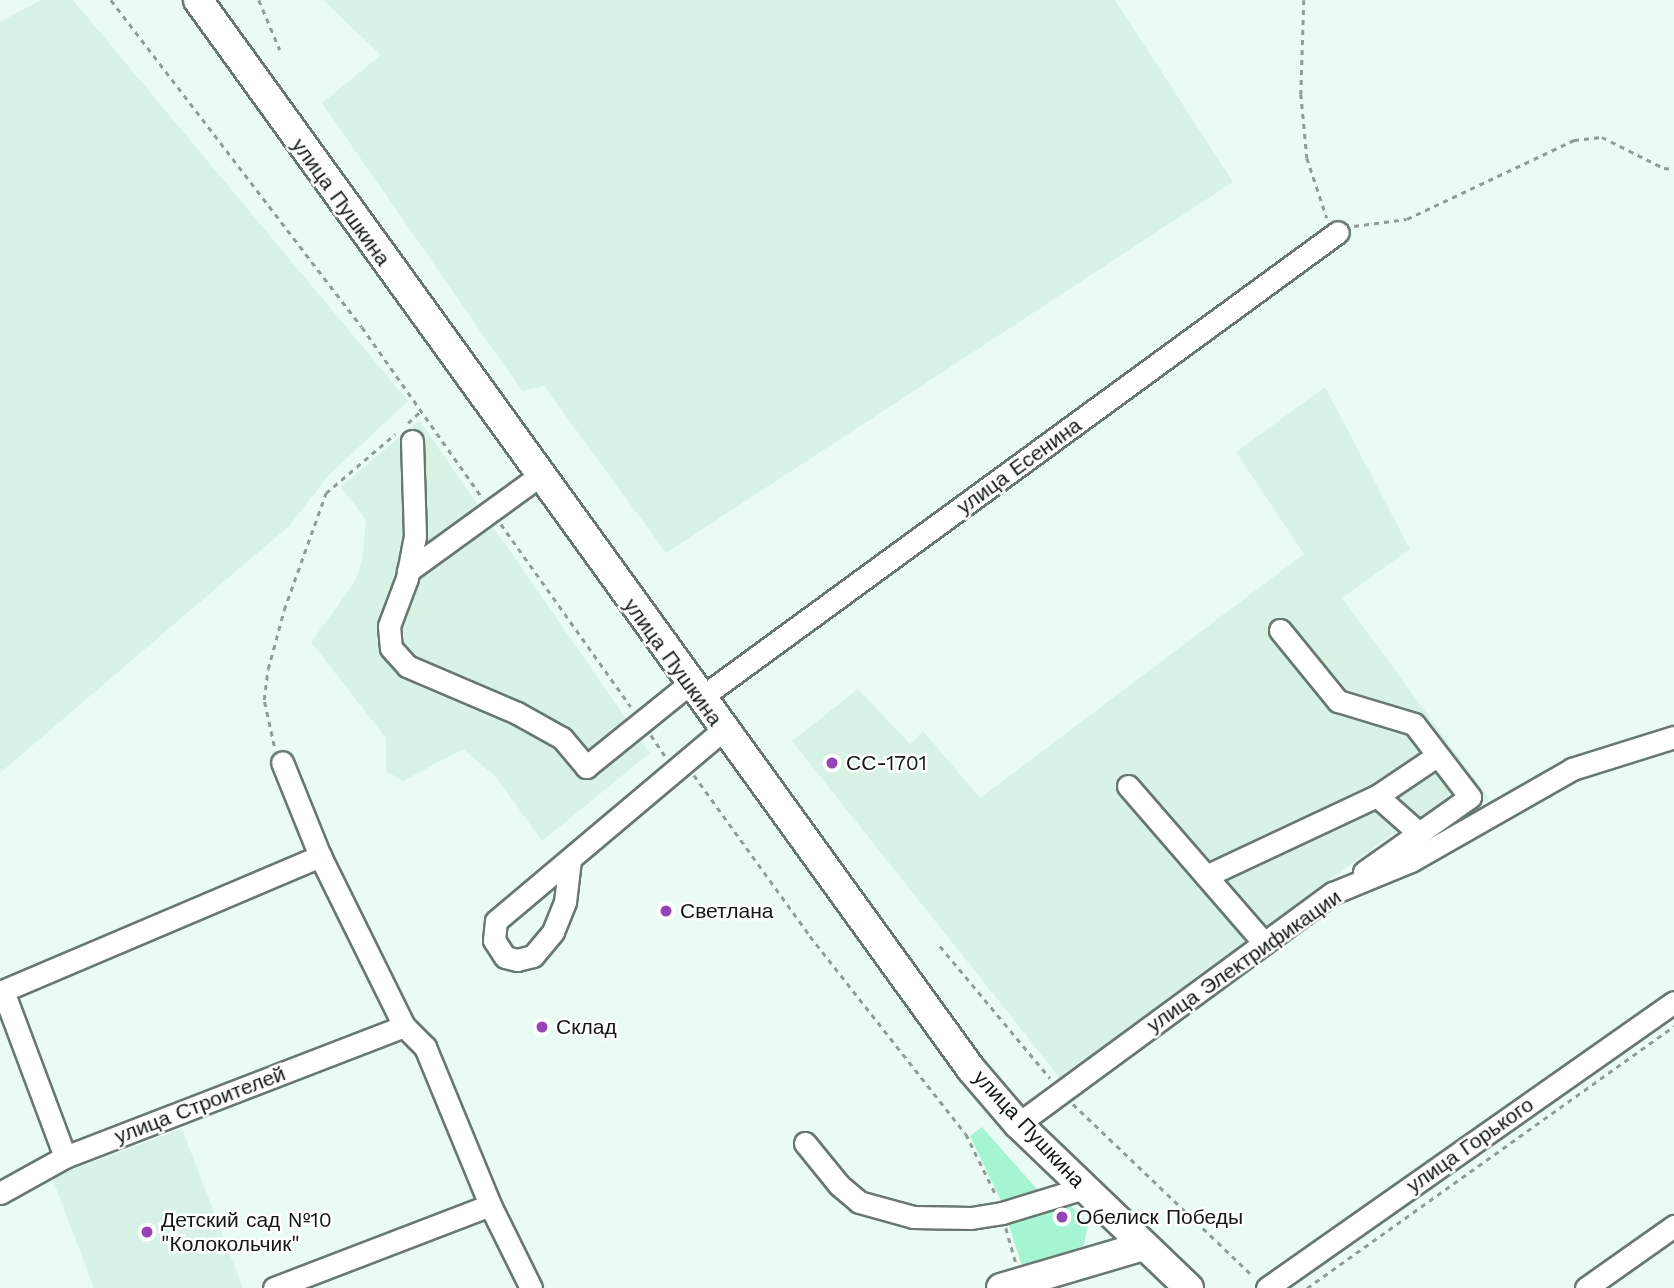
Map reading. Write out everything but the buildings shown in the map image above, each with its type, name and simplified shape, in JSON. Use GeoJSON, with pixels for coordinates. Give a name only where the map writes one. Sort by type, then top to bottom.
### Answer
{"type":"FeatureCollection","features":[{"type":"Feature","properties":{"kind":"main road","name":"улица Пушкина"},"geometry":{"type":"LineString","coordinates":[[198,0],[722,731],[971,1069],[1018,1124],[1189,1288]]}},
{"type":"Feature","properties":{"kind":"main road"},"geometry":{"type":"LineString","coordinates":[[1015,1286],[1144,1246]]}},
{"type":"Feature","properties":{"kind":"street","name":"улица Есенина"},"geometry":{"type":"LineString","coordinates":[[408,571],[389,626],[391,648],[407,666],[528,719],[562,738],[586,767],[642,723],[694,691],[1338,232]]}},
{"type":"Feature","properties":{"kind":"street"},"geometry":{"type":"LineString","coordinates":[[408,571],[415,536],[412,441]]}},
{"type":"Feature","properties":{"kind":"street"},"geometry":{"type":"LineString","coordinates":[[408,571],[539,476]]}},
{"type":"Feature","properties":{"kind":"street"},"geometry":{"type":"LineString","coordinates":[[1280,630],[1338,701],[1414,724],[1470,797],[1333,893]]}},
{"type":"Feature","properties":{"kind":"street"},"geometry":{"type":"LineString","coordinates":[[570,860],[565,902],[553,932],[533,956],[517,960],[505,957],[494,940],[496,921],[683,760],[722,731]]}},
{"type":"Feature","properties":{"kind":"street","name":"улица Электрификации"},"geometry":{"type":"LineString","coordinates":[[1018,1124],[1333,893],[1411,861],[1516,797],[1572,769],[1674,737]]}},
{"type":"Feature","properties":{"kind":"street"},"geometry":{"type":"LineString","coordinates":[[1206,876],[1377,796],[1438,755]]}},
{"type":"Feature","properties":{"kind":"street"},"geometry":{"type":"LineString","coordinates":[[282,762],[320,856],[404,1026],[425,1047],[490,1205],[531,1288]]}},
{"type":"Feature","properties":{"kind":"street"},"geometry":{"type":"LineString","coordinates":[[1128,786],[1264,943]]}},
{"type":"Feature","properties":{"kind":"street"},"geometry":{"type":"LineString","coordinates":[[1377,796],[1419,833]]}},
{"type":"Feature","properties":{"kind":"street"},"geometry":{"type":"LineString","coordinates":[[65,1157],[2,991],[320,856]]}},
{"type":"Feature","properties":{"kind":"street","name":"улица Горького"},"geometry":{"type":"LineString","coordinates":[[1267,1288],[1674,1002]]}},
{"type":"Feature","properties":{"kind":"street","name":"улица Строителей"},"geometry":{"type":"LineString","coordinates":[[0,1193],[65,1157],[404,1026]]}},
{"type":"Feature","properties":{"kind":"street"},"geometry":{"type":"LineString","coordinates":[[805,1143],[839,1185],[859,1202],[889,1213],[945,1219],[1002,1213],[1084,1188]]}},
{"type":"Feature","properties":{"kind":"street"},"geometry":{"type":"LineString","coordinates":[[274,1288],[490,1205]]}},
{"type":"Feature","properties":{"kind":"street"},"geometry":{"type":"LineString","coordinates":[[1586,1288],[1674,1226]]}},
{"type":"Feature","properties":{"kind":"path"},"geometry":{"type":"LineString","coordinates":[[111,0],[421,411],[665,756],[683,760],[810,936],[966,1134],[988,1173],[1002,1213],[1015,1286]]}},
{"type":"Feature","properties":{"kind":"path"},"geometry":{"type":"LineString","coordinates":[[259,0],[279,50]]}},
{"type":"Feature","properties":{"kind":"path"},"geometry":{"type":"LineString","coordinates":[[1304,0],[1301,94],[1307,158],[1328,218],[1338,232],[1358,224],[1406,219],[1574,140],[1602,137],[1664,168],[1674,169]]}},
{"type":"Feature","properties":{"kind":"path"},"geometry":{"type":"LineString","coordinates":[[282,762],[264,700],[268,669],[284,610],[326,493],[421,411]]}},
{"type":"Feature","properties":{"kind":"path"},"geometry":{"type":"LineString","coordinates":[[940,946],[1061,1092],[1241,1268],[1267,1288]]}},
{"type":"Feature","properties":{"kind":"path"},"geometry":{"type":"LineString","coordinates":[[1307,1288],[1674,1026]]}},
{"type":"Feature","properties":{"kind":"shaded area"},"geometry":{"type":"Polygon","coordinates":[[[41,0],[73,0],[408,401],[329,475],[289,526],[0,773],[0,22],[41,0]]]}},
{"type":"Feature","properties":{"kind":"shaded area"},"geometry":{"type":"Polygon","coordinates":[[[323,0],[1115,0],[1233,182],[666,553],[544,386],[522,391],[322,103],[381,55],[323,0]]]}},
{"type":"Feature","properties":{"kind":"shaded area"},"geometry":{"type":"Polygon","coordinates":[[[1325,387],[1410,549],[1342,598],[1489,798],[1415,851],[1400,828],[1060,1078],[792,741],[858,689],[910,744],[923,731],[980,798],[1304,554],[1236,452],[1325,387]]]}},
{"type":"Feature","properties":{"kind":"shaded area"},"geometry":{"type":"Polygon","coordinates":[[[419,420],[650,753],[542,841],[496,777],[463,749],[403,781],[386,771],[386,738],[311,642],[354,583],[362,562],[366,520],[341,487],[419,420]]]}},
{"type":"Feature","properties":{"kind":"shaded area","name":"Детский сад №10 \"Колокольчик\""},"geometry":{"type":"Polygon","coordinates":[[[182,1129],[243,1288],[94,1288],[52,1177],[182,1129]]]}},
{"type":"Feature","properties":{"kind":"green space"},"geometry":{"type":"Polygon","coordinates":[[[982,1127],[1043,1196],[1004,1207],[970,1136],[982,1127]]]}},
{"type":"Feature","properties":{"kind":"green space"},"geometry":{"type":"Polygon","coordinates":[[[1066,1201],[1088,1223],[1084,1245],[1067,1254],[1022,1266],[1007,1219],[1066,1201]]]}},
{"type":"Feature","properties":{"kind":"place","name":"СС-1701"},"geometry":{"type":"Point","coordinates":[832,763]}},
{"type":"Feature","properties":{"kind":"place","name":"Светлана"},"geometry":{"type":"Point","coordinates":[666,911]}},
{"type":"Feature","properties":{"kind":"place","name":"Склад"},"geometry":{"type":"Point","coordinates":[542,1027]}},
{"type":"Feature","properties":{"kind":"place","name":"Обелиск Победы"},"geometry":{"type":"Point","coordinates":[1062,1217]}},
{"type":"Feature","properties":{"kind":"place","name":"Детский сад №10 \"Колокольчик\""},"geometry":{"type":"Point","coordinates":[147,1232]}}]}
